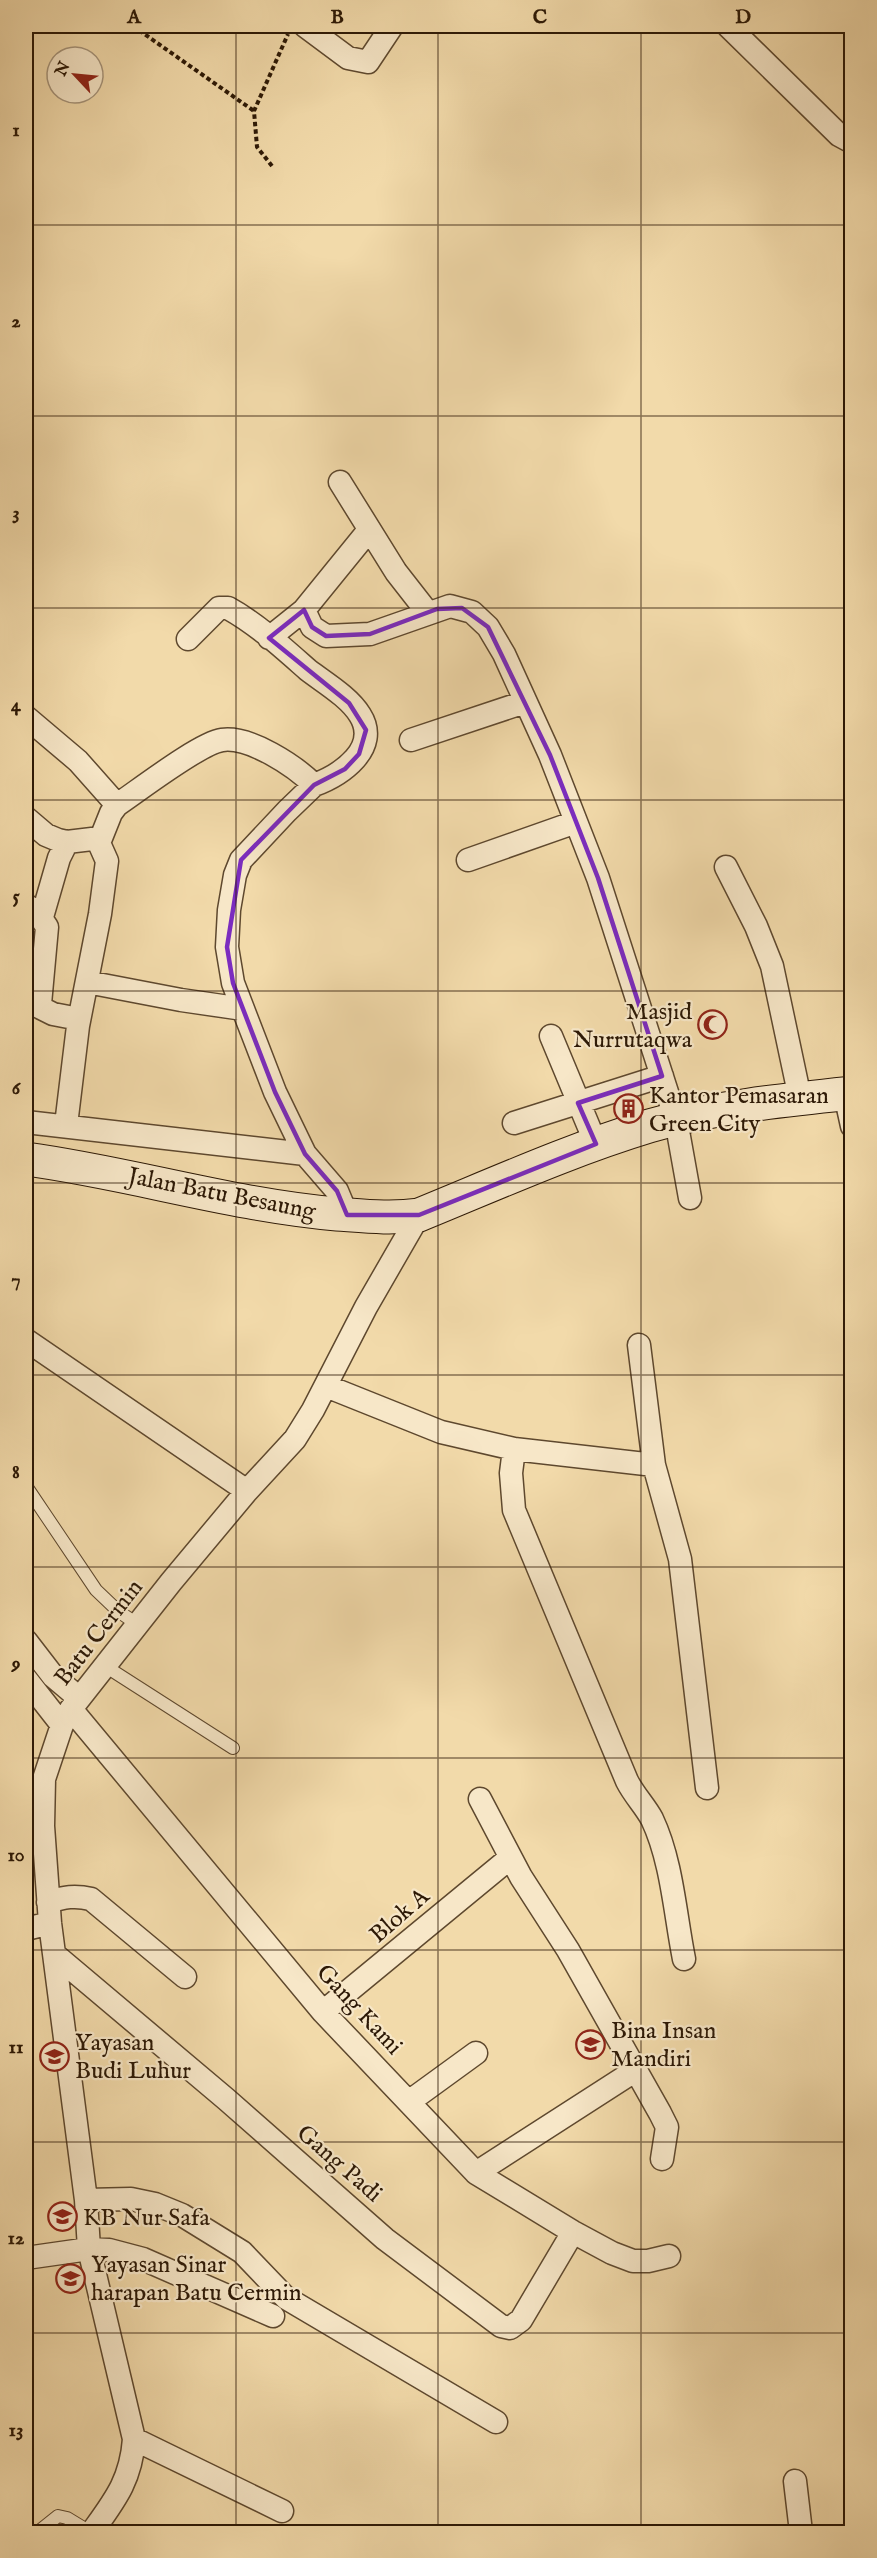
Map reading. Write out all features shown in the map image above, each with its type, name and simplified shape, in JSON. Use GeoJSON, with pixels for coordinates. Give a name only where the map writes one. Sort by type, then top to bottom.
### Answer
{"type":"FeatureCollection","features":[{"type":"Feature","properties":{"kind":"street"},"geometry":{"type":"LineString","coordinates":[[305,26],[348,58],[368,62],[392,26]]}},
{"type":"Feature","properties":{"kind":"street"},"geometry":{"type":"LineString","coordinates":[[728,26],[839,135],[852,142]]}},
{"type":"Feature","properties":{"kind":"street"},"geometry":{"type":"LineString","coordinates":[[340,483],[406,586],[428,613]]}},
{"type":"Feature","properties":{"kind":"street"},"geometry":{"type":"LineString","coordinates":[[269,638],[304,610],[369,530]]}},
{"type":"Feature","properties":{"kind":"street"},"geometry":{"type":"LineString","coordinates":[[304,610],[312,627],[326,636],[370,634],[450,606],[462,608],[481,618],[504,654],[550,755],[598,878],[676,1120],[690,1198]]}},
{"type":"Feature","properties":{"kind":"street"},"geometry":{"type":"LineString","coordinates":[[188,639],[219,608],[223,607],[238,614],[349,703],[361,716],[366,730],[365,743],[352,762],[331,779],[314,785],[241,860],[229,910],[227,947],[234,982],[275,1092],[305,1154],[337,1191],[347,1215]]}},
{"type":"Feature","properties":{"kind":"street"},"geometry":{"type":"LineString","coordinates":[[411,740],[525,702]]}},
{"type":"Feature","properties":{"kind":"street"},"geometry":{"type":"LineString","coordinates":[[26,717],[78,761],[117,805]]}},
{"type":"Feature","properties":{"kind":"street"},"geometry":{"type":"LineString","coordinates":[[99,843],[111,813],[117,805],[193,753],[210,743],[221,740],[243,742],[280,759],[302,773],[314,785]]}},
{"type":"Feature","properties":{"kind":"street"},"geometry":{"type":"LineString","coordinates":[[26,818],[46,835],[67,842],[86,838],[99,843],[108,861],[79,1019],[66,1125]]}},
{"type":"Feature","properties":{"kind":"street"},"geometry":{"type":"LineString","coordinates":[[468,860],[576,822]]}},
{"type":"Feature","properties":{"kind":"street"},"geometry":{"type":"LineString","coordinates":[[67,842],[34,911],[47,927],[41,983],[41,1008],[53,1014],[79,1019]]}},
{"type":"Feature","properties":{"kind":"street"},"geometry":{"type":"LineString","coordinates":[[726,867],[756,926],[772,966],[800,1098]]}},
{"type":"Feature","properties":{"kind":"street"},"geometry":{"type":"LineString","coordinates":[[87,982],[243,1009]]}},
{"type":"Feature","properties":{"kind":"street"},"geometry":{"type":"LineString","coordinates":[[551,1036],[596,1144]]}},
{"type":"Feature","properties":{"kind":"street"},"geometry":{"type":"LineString","coordinates":[[514,1123],[662,1076]]}},
{"type":"Feature","properties":{"kind":"street"},"geometry":{"type":"LineString","coordinates":[[848,1093],[852,1126]]}},
{"type":"Feature","properties":{"kind":"street","name":"Jalan Batu Besaung"},"geometry":{"type":"LineString","coordinates":[[26,1159],[84,1167],[284,1209],[397,1219],[419,1215],[596,1144],[651,1126],[748,1104],[848,1093]]}},
{"type":"Feature","properties":{"kind":"street"},"geometry":{"type":"LineString","coordinates":[[26,1122],[305,1154]]}},
{"type":"Feature","properties":{"kind":"street","name":"Batu Cermin"},"geometry":{"type":"LineString","coordinates":[[91,2532],[117,2498],[133,2462],[134,2439],[89,2249],[86,2200],[49,1912],[43,1826],[44,1779],[71,1711],[137,1624],[247,1491],[295,1439],[419,1215]]}},
{"type":"Feature","properties":{"kind":"street"},"geometry":{"type":"LineString","coordinates":[[26,1340],[247,1491]]}},
{"type":"Feature","properties":{"kind":"street"},"geometry":{"type":"LineString","coordinates":[[639,1345],[654,1465],[680,1559],[706,1788]]}},
{"type":"Feature","properties":{"kind":"street"},"geometry":{"type":"LineString","coordinates":[[326,1386],[441,1432],[514,1449],[654,1465]]}},
{"type":"Feature","properties":{"kind":"street"},"geometry":{"type":"LineString","coordinates":[[514,1449],[511,1473],[514,1510],[627,1781],[635,1797],[651,1818],[663,1849],[684,1959]]}},
{"type":"Feature","properties":{"kind":"street"},"geometry":{"type":"LineString","coordinates":[[26,1641],[53,1676],[71,1711]]}},
{"type":"Feature","properties":{"kind":"street"},"geometry":{"type":"LineString","coordinates":[[26,1679],[71,1711]]}},
{"type":"Feature","properties":{"kind":"street","name":"Gang Kami"},"geometry":{"type":"LineString","coordinates":[[71,1711],[323,2012],[476,2173],[573,2232],[633,2262],[669,2256]]}},
{"type":"Feature","properties":{"kind":"street"},"geometry":{"type":"LineString","coordinates":[[480,1799],[510,1858],[568,1950],[667,2127],[662,2159]]}},
{"type":"Feature","properties":{"kind":"street","name":"Blok A"},"geometry":{"type":"LineString","coordinates":[[323,2012],[510,1858]]}},
{"type":"Feature","properties":{"kind":"street"},"geometry":{"type":"LineString","coordinates":[[26,1929],[65,1897],[79,1896],[91,1899],[185,1977]]}},
{"type":"Feature","properties":{"kind":"street","name":"Gang Padi"},"geometry":{"type":"LineString","coordinates":[[54,1954],[385,2239],[501,2326],[510,2328],[521,2320],[573,2232]]}},
{"type":"Feature","properties":{"kind":"street"},"geometry":{"type":"LineString","coordinates":[[410,2101],[476,2053]]}},
{"type":"Feature","properties":{"kind":"street"},"geometry":{"type":"LineString","coordinates":[[476,2173],[636,2070]]}},
{"type":"Feature","properties":{"kind":"street"},"geometry":{"type":"LineString","coordinates":[[86,2200],[131,2199],[155,2204],[182,2215],[242,2252],[286,2298],[496,2422]]}},
{"type":"Feature","properties":{"kind":"street"},"geometry":{"type":"LineString","coordinates":[[26,2258],[89,2249],[109,2250],[143,2259],[273,2316]]}},
{"type":"Feature","properties":{"kind":"street"},"geometry":{"type":"LineString","coordinates":[[134,2439],[282,2511]]}},
{"type":"Feature","properties":{"kind":"street"},"geometry":{"type":"LineString","coordinates":[[795,2481],[801,2532]]}},
{"type":"Feature","properties":{"kind":"lane"},"geometry":{"type":"LineString","coordinates":[[26,1486],[96,1590],[118,1611],[137,1624]]}},
{"type":"Feature","properties":{"kind":"lane"},"geometry":{"type":"LineString","coordinates":[[105,1666],[233,1748]]}},
{"type":"Feature","properties":{"kind":"lane"},"geometry":{"type":"LineString","coordinates":[[39,2532],[58,2516],[67,2518],[91,2532]]}},
{"type":"Feature","properties":{"kind":"path"},"geometry":{"type":"LineString","coordinates":[[133,26],[254,111]]}},
{"type":"Feature","properties":{"kind":"path"},"geometry":{"type":"LineString","coordinates":[[272,166],[257,147],[254,111],[292,26]]}},
{"type":"Feature","properties":{"kind":"highlighted area"},"geometry":{"type":"Polygon","coordinates":[[[462,608],[488,627],[550,755],[598,878],[662,1076],[578,1103],[596,1144],[419,1215],[347,1215],[337,1191],[305,1154],[275,1092],[233,983],[227,947],[241,860],[314,785],[345,769],[359,754],[366,730],[349,703],[269,638],[304,610],[312,627],[326,636],[370,634],[437,609],[462,608]]]}},
{"type":"Feature","properties":{"kind":"place","name":"Masjid Nurrutaqwa"},"geometry":{"type":"Point","coordinates":[713,1025]}},
{"type":"Feature","properties":{"kind":"place","name":"Kantor Pemasaran Green City"},"geometry":{"type":"Point","coordinates":[628,1109]}},
{"type":"Feature","properties":{"kind":"place","name":"Bina Insan Mandiri"},"geometry":{"type":"Point","coordinates":[590,2044]}},
{"type":"Feature","properties":{"kind":"place","name":"Yayasan Budi Luhur"},"geometry":{"type":"Point","coordinates":[54,2056]}},
{"type":"Feature","properties":{"kind":"place","name":"KB Nur Safa"},"geometry":{"type":"Point","coordinates":[62,2217]}},
{"type":"Feature","properties":{"kind":"place","name":"Yayasan Sinar harapan Batu Cermin"},"geometry":{"type":"Point","coordinates":[70,2278]}}]}
